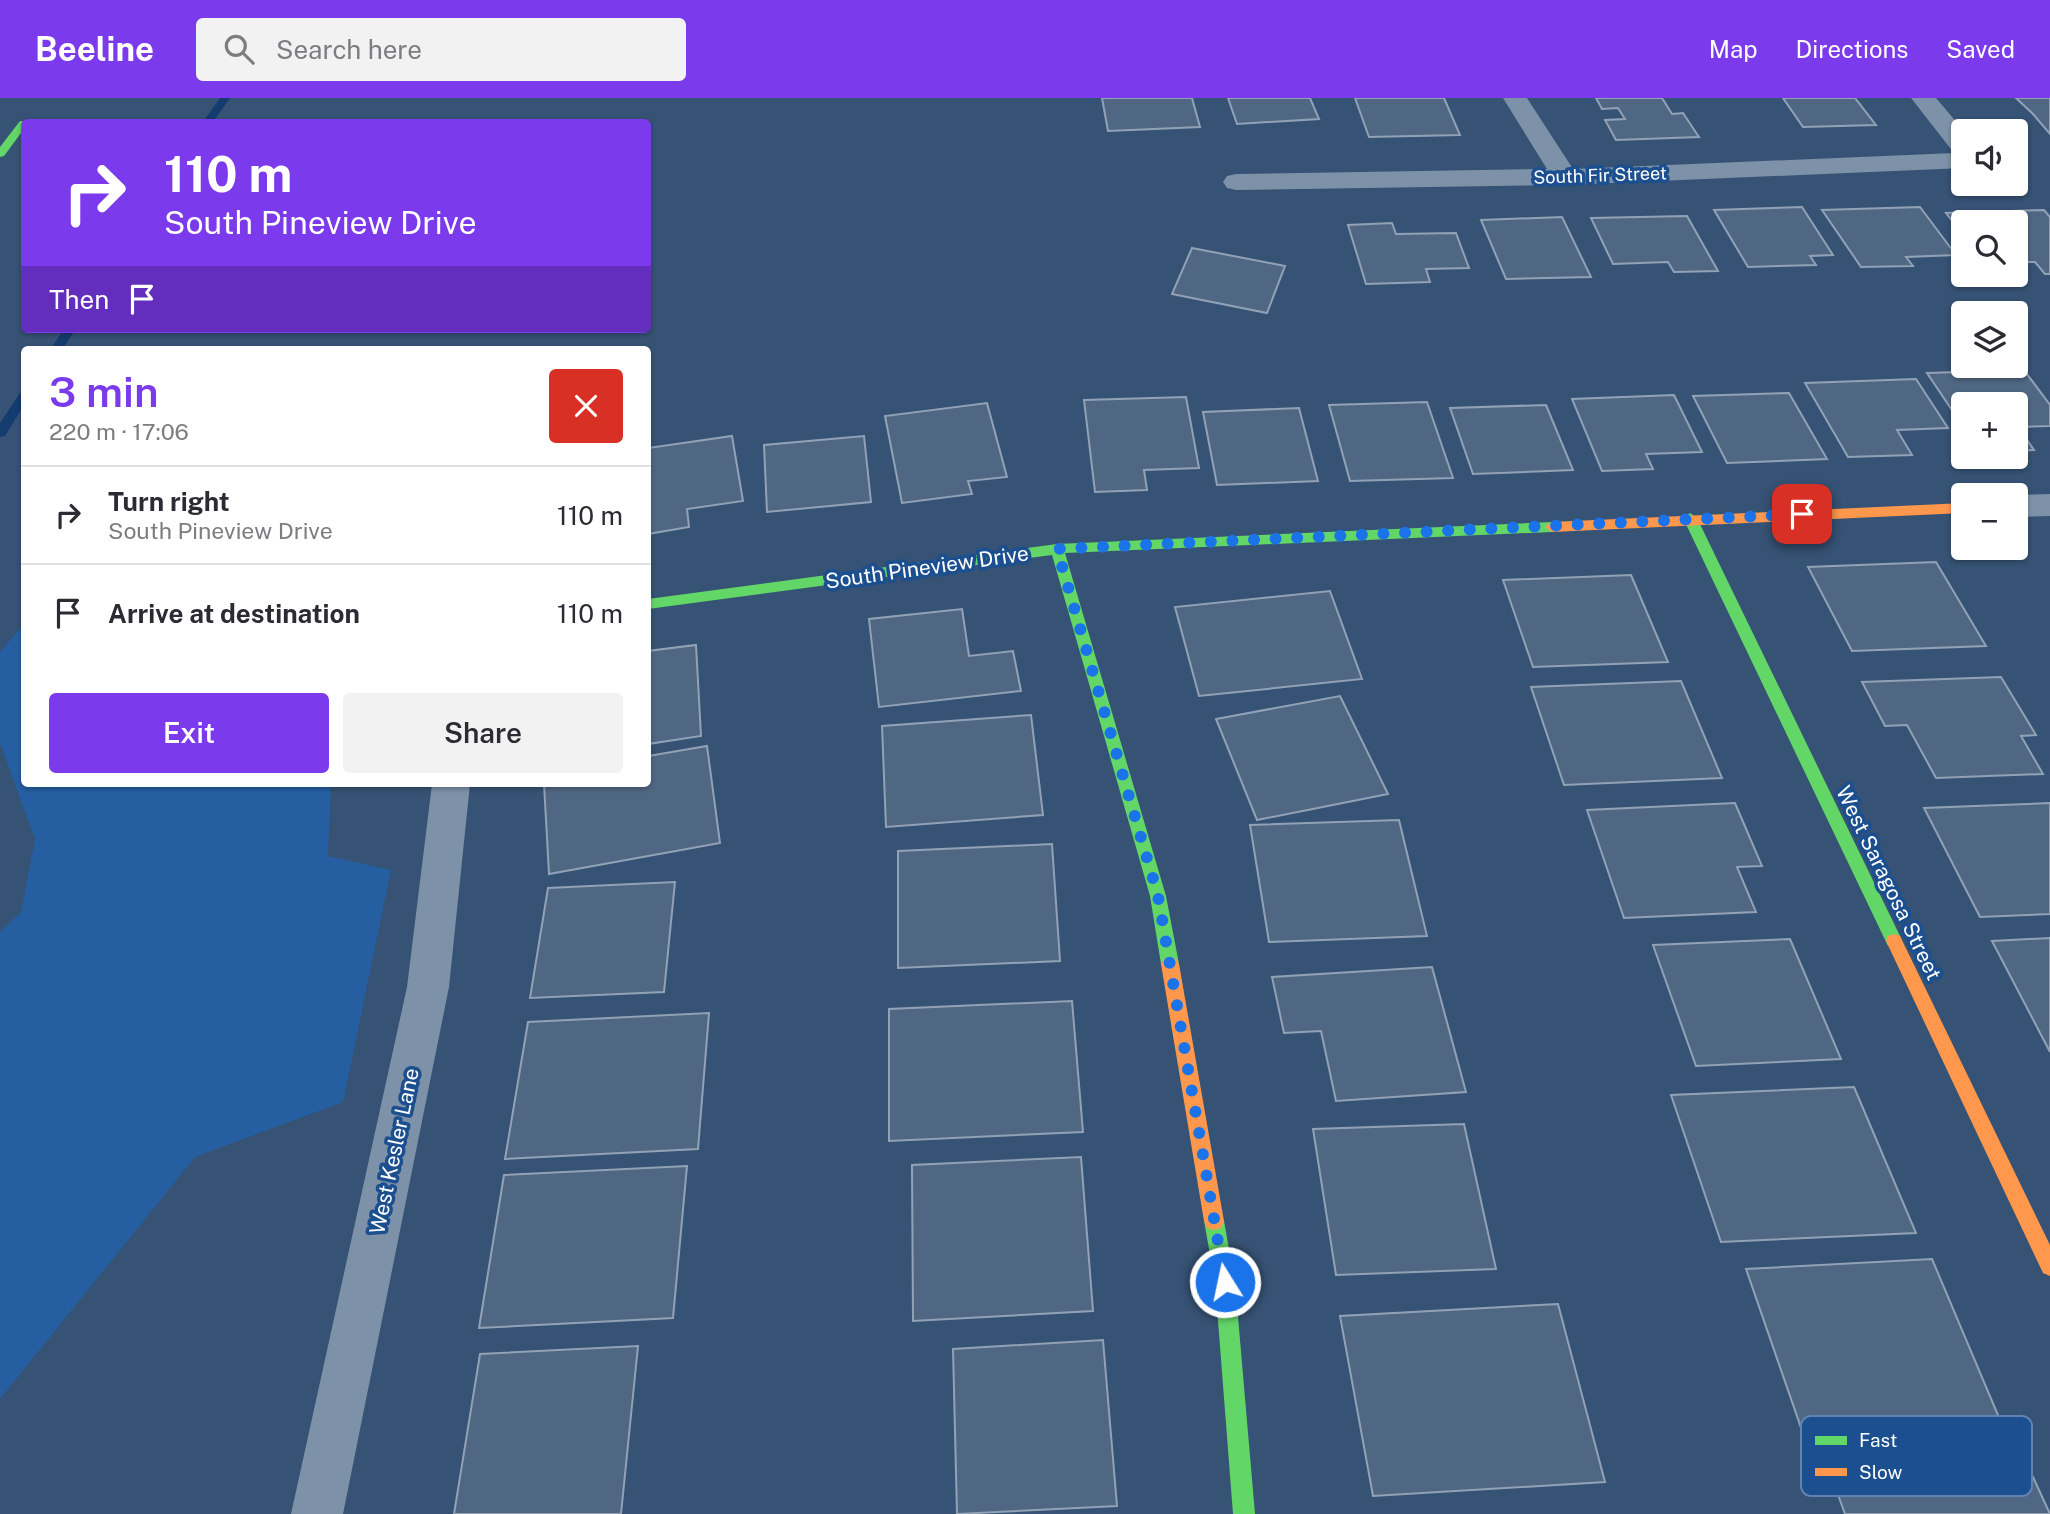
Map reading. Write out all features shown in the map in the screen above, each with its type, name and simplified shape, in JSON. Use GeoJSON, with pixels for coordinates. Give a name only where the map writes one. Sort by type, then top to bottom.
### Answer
{"type":"FeatureCollection","features":[{"type":"Feature","properties":{"kind":"main road"},"geometry":{"type":"LineString","coordinates":[[28,119],[38,106]]}},
{"type":"Feature","properties":{"kind":"main road"},"geometry":{"type":"LineString","coordinates":[[0,154],[21,128]]}},
{"type":"Feature","properties":{"kind":"main road","name":"South Pineview Drive"},"geometry":{"type":"LineString","coordinates":[[651,604],[1057,549],[1690,518],[1951,508]]}},
{"type":"Feature","properties":{"kind":"main road","name":"West Saragosa Street"},"geometry":{"type":"LineString","coordinates":[[1690,518],[2050,1266]]}},
{"type":"Feature","properties":{"kind":"main road"},"geometry":{"type":"LineString","coordinates":[[1057,549],[1158,896],[1225,1282],[1244,1514]]}},
{"type":"Feature","properties":{"kind":"street"},"geometry":{"type":"LineString","coordinates":[[1515,98],[1565,177]]}},
{"type":"Feature","properties":{"kind":"street"},"geometry":{"type":"LineString","coordinates":[[1923,98],[1951,132]]}},
{"type":"Feature","properties":{"kind":"street","name":"South Fir Street"},"geometry":{"type":"LineString","coordinates":[[1236,182],[1565,177],[1951,161]]}},
{"type":"Feature","properties":{"kind":"street"},"geometry":{"type":"LineString","coordinates":[[2028,506],[2050,505]]}},
{"type":"Feature","properties":{"kind":"street","name":"West Kesler Lane"},"geometry":{"type":"LineString","coordinates":[[317,1514],[428,987],[451,787]]}},
{"type":"Feature","properties":{"kind":"shaded area"},"geometry":{"type":"Polygon","coordinates":[[[21,628],[21,787],[331,787],[328,856],[391,870],[343,1102],[195,1157],[0,1399],[0,932],[21,912],[35,839],[0,743],[0,652],[21,628]]]}},
{"type":"Feature","properties":{"kind":"building"},"geometry":{"type":"Polygon","coordinates":[[[1102,98],[1192,98],[1200,127],[1108,131],[1102,98]]]}},
{"type":"Feature","properties":{"kind":"building"},"geometry":{"type":"Polygon","coordinates":[[[1228,98],[1310,98],[1319,119],[1237,124],[1228,98]]]}},
{"type":"Feature","properties":{"kind":"building"},"geometry":{"type":"Polygon","coordinates":[[[1355,98],[1444,98],[1460,135],[1369,137],[1355,98]]]}},
{"type":"Feature","properties":{"kind":"building"},"geometry":{"type":"Polygon","coordinates":[[[1596,98],[1662,98],[1672,114],[1683,113],[1699,137],[1616,140],[1605,120],[1625,119],[1618,108],[1602,109],[1596,98]]]}},
{"type":"Feature","properties":{"kind":"building"},"geometry":{"type":"Polygon","coordinates":[[[1783,98],[1855,98],[1876,125],[1803,127],[1783,98]]]}},
{"type":"Feature","properties":{"kind":"building"},"geometry":{"type":"Polygon","coordinates":[[[2016,98],[2050,98],[2050,134],[2033,114],[2016,98]]]}},
{"type":"Feature","properties":{"kind":"building"},"geometry":{"type":"Polygon","coordinates":[[[1802,207],[1833,255],[1810,256],[1816,265],[1748,267],[1714,210],[1802,207]]]}},
{"type":"Feature","properties":{"kind":"building"},"geometry":{"type":"Polygon","coordinates":[[[1920,207],[1951,248],[1951,255],[1906,257],[1913,266],[1861,267],[1822,210],[1920,207]]]}},
{"type":"Feature","properties":{"kind":"building"},"geometry":{"type":"Polygon","coordinates":[[[2028,210],[2044,210],[2050,217],[2050,274],[2045,274],[2035,262],[2028,262],[2028,210]]]}},
{"type":"Feature","properties":{"kind":"building"},"geometry":{"type":"Polygon","coordinates":[[[1687,216],[1718,271],[1674,272],[1668,262],[1613,264],[1591,218],[1687,216]]]}},
{"type":"Feature","properties":{"kind":"building"},"geometry":{"type":"Polygon","coordinates":[[[1562,217],[1591,277],[1506,279],[1481,220],[1562,217]]]}},
{"type":"Feature","properties":{"kind":"building"},"geometry":{"type":"Polygon","coordinates":[[[1392,223],[1396,234],[1456,233],[1469,268],[1426,269],[1430,282],[1366,284],[1348,225],[1392,223]]]}},
{"type":"Feature","properties":{"kind":"building"},"geometry":{"type":"Polygon","coordinates":[[[1192,248],[1285,266],[1267,313],[1172,294],[1192,248]]]}},
{"type":"Feature","properties":{"kind":"building"},"geometry":{"type":"Polygon","coordinates":[[[1951,372],[1951,378],[2028,378],[2028,375],[2050,405],[2050,426],[2028,427],[2028,392],[1951,392],[1951,409],[1927,373],[1951,372]]]}},
{"type":"Feature","properties":{"kind":"building"},"geometry":{"type":"Polygon","coordinates":[[[1916,379],[1948,428],[1897,430],[1912,455],[1848,457],[1805,383],[1916,379]]]}},
{"type":"Feature","properties":{"kind":"building"},"geometry":{"type":"Polygon","coordinates":[[[1789,393],[1827,459],[1727,463],[1693,396],[1789,393]]]}},
{"type":"Feature","properties":{"kind":"building"},"geometry":{"type":"Polygon","coordinates":[[[1674,395],[1702,452],[1646,454],[1653,469],[1602,471],[1572,399],[1674,395]]]}},
{"type":"Feature","properties":{"kind":"building"},"geometry":{"type":"Polygon","coordinates":[[[1186,397],[1199,468],[1144,470],[1147,490],[1095,492],[1084,400],[1186,397]]]}},
{"type":"Feature","properties":{"kind":"building"},"geometry":{"type":"Polygon","coordinates":[[[1427,402],[1453,478],[1350,481],[1329,405],[1427,402]]]}},
{"type":"Feature","properties":{"kind":"building"},"geometry":{"type":"Polygon","coordinates":[[[987,403],[1007,477],[968,481],[972,494],[902,503],[885,416],[987,403]]]}},
{"type":"Feature","properties":{"kind":"building"},"geometry":{"type":"Polygon","coordinates":[[[1546,405],[1573,470],[1473,474],[1450,408],[1546,405]]]}},
{"type":"Feature","properties":{"kind":"building"},"geometry":{"type":"Polygon","coordinates":[[[1299,408],[1318,481],[1217,485],[1203,412],[1299,408]]]}},
{"type":"Feature","properties":{"kind":"building"},"geometry":{"type":"Polygon","coordinates":[[[732,436],[743,501],[687,509],[689,527],[651,533],[651,448],[732,436]]]}},
{"type":"Feature","properties":{"kind":"building"},"geometry":{"type":"Polygon","coordinates":[[[864,436],[871,502],[767,512],[764,445],[864,436]]]}},
{"type":"Feature","properties":{"kind":"building"},"geometry":{"type":"Polygon","coordinates":[[[1936,562],[1986,646],[1852,651],[1808,567],[1936,562]]]}},
{"type":"Feature","properties":{"kind":"building"},"geometry":{"type":"Polygon","coordinates":[[[1631,575],[1668,662],[1533,667],[1503,580],[1631,575]]]}},
{"type":"Feature","properties":{"kind":"building"},"geometry":{"type":"Polygon","coordinates":[[[1330,591],[1362,679],[1199,696],[1175,607],[1330,591]]]}},
{"type":"Feature","properties":{"kind":"building"},"geometry":{"type":"Polygon","coordinates":[[[962,609],[969,656],[1013,651],[1021,691],[879,707],[869,619],[962,609]]]}},
{"type":"Feature","properties":{"kind":"building"},"geometry":{"type":"Polygon","coordinates":[[[696,645],[701,736],[651,744],[651,651],[696,645]]]}},
{"type":"Feature","properties":{"kind":"building"},"geometry":{"type":"Polygon","coordinates":[[[2001,677],[2036,735],[2021,736],[2043,774],[1936,778],[1907,725],[1885,726],[1862,682],[2001,677]]]}},
{"type":"Feature","properties":{"kind":"building"},"geometry":{"type":"Polygon","coordinates":[[[1681,681],[1722,778],[1564,785],[1531,687],[1681,681]]]}},
{"type":"Feature","properties":{"kind":"building"},"geometry":{"type":"Polygon","coordinates":[[[1340,696],[1388,794],[1257,820],[1216,719],[1340,696]]]}},
{"type":"Feature","properties":{"kind":"building"},"geometry":{"type":"Polygon","coordinates":[[[1031,715],[1043,815],[886,827],[882,726],[1031,715]]]}},
{"type":"Feature","properties":{"kind":"building"},"geometry":{"type":"Polygon","coordinates":[[[707,746],[720,843],[549,874],[544,787],[651,787],[651,755],[707,746]]]}},
{"type":"Feature","properties":{"kind":"building"},"geometry":{"type":"Polygon","coordinates":[[[1735,803],[1762,866],[1737,867],[1756,912],[1624,918],[1587,810],[1735,803]]]}},
{"type":"Feature","properties":{"kind":"building"},"geometry":{"type":"Polygon","coordinates":[[[2050,803],[2050,914],[1980,917],[1924,808],[2050,803]]]}},
{"type":"Feature","properties":{"kind":"building"},"geometry":{"type":"Polygon","coordinates":[[[1399,820],[1427,936],[1269,942],[1250,825],[1399,820]]]}},
{"type":"Feature","properties":{"kind":"building"},"geometry":{"type":"Polygon","coordinates":[[[1052,844],[1060,961],[898,968],[898,851],[1052,844]]]}},
{"type":"Feature","properties":{"kind":"building"},"geometry":{"type":"Polygon","coordinates":[[[675,882],[664,992],[530,998],[548,888],[675,882]]]}},
{"type":"Feature","properties":{"kind":"building"},"geometry":{"type":"Polygon","coordinates":[[[2050,938],[2050,1052],[1992,941],[2050,938]]]}},
{"type":"Feature","properties":{"kind":"building"},"geometry":{"type":"Polygon","coordinates":[[[1790,939],[1841,1059],[1696,1066],[1653,945],[1790,939]]]}},
{"type":"Feature","properties":{"kind":"building"},"geometry":{"type":"Polygon","coordinates":[[[1432,967],[1466,1092],[1336,1101],[1321,1031],[1284,1033],[1272,977],[1432,967]]]}},
{"type":"Feature","properties":{"kind":"building"},"geometry":{"type":"Polygon","coordinates":[[[1072,1001],[1083,1132],[889,1141],[889,1009],[1072,1001]]]}},
{"type":"Feature","properties":{"kind":"building"},"geometry":{"type":"Polygon","coordinates":[[[709,1013],[698,1149],[505,1159],[528,1022],[709,1013]]]}},
{"type":"Feature","properties":{"kind":"building"},"geometry":{"type":"Polygon","coordinates":[[[1854,1087],[1916,1233],[1721,1242],[1671,1095],[1854,1087]]]}},
{"type":"Feature","properties":{"kind":"building"},"geometry":{"type":"Polygon","coordinates":[[[1464,1124],[1496,1269],[1336,1275],[1313,1129],[1464,1124]]]}},
{"type":"Feature","properties":{"kind":"building"},"geometry":{"type":"Polygon","coordinates":[[[1081,1157],[1093,1311],[913,1321],[912,1165],[1081,1157]]]}},
{"type":"Feature","properties":{"kind":"building"},"geometry":{"type":"Polygon","coordinates":[[[687,1166],[673,1318],[479,1328],[504,1175],[687,1166]]]}},
{"type":"Feature","properties":{"kind":"building"},"geometry":{"type":"Polygon","coordinates":[[[1932,1259],[1998,1416],[1801,1416],[1801,1428],[1746,1269],[1932,1259]]]}},
{"type":"Feature","properties":{"kind":"building"},"geometry":{"type":"Polygon","coordinates":[[[1558,1304],[1605,1482],[1373,1496],[1340,1316],[1558,1304]]]}},
{"type":"Feature","properties":{"kind":"building"},"geometry":{"type":"Polygon","coordinates":[[[1103,1340],[1117,1506],[957,1514],[953,1349],[1103,1340]]]}},
{"type":"Feature","properties":{"kind":"building"},"geometry":{"type":"Polygon","coordinates":[[[638,1346],[621,1514],[454,1514],[480,1354],[638,1346]]]}},
{"type":"Feature","properties":{"kind":"building"},"geometry":{"type":"Polygon","coordinates":[[[2032,1477],[2050,1514],[1845,1514],[1838,1496],[2032,1496],[2032,1477]]]}},
{"type":"Feature","properties":{"kind":"waterway"},"geometry":{"type":"LineString","coordinates":[[210,119],[225,98]]}},
{"type":"Feature","properties":{"kind":"waterway"},"geometry":{"type":"LineString","coordinates":[[59,346],[67,333]]}},
{"type":"Feature","properties":{"kind":"waterway"},"geometry":{"type":"LineString","coordinates":[[0,433],[21,401]]}},
{"type":"Feature","properties":{"kind":"traffic: fast"},"geometry":{"type":"LineString","coordinates":[[0,154],[21,127]]}},
{"type":"Feature","properties":{"kind":"traffic: fast"},"geometry":{"type":"LineString","coordinates":[[1690,518],[1894,941]]}},
{"type":"Feature","properties":{"kind":"traffic: fast"},"geometry":{"type":"LineString","coordinates":[[651,604],[1057,549],[1552,527]]}},
{"type":"Feature","properties":{"kind":"traffic: fast"},"geometry":{"type":"LineString","coordinates":[[1057,549],[1158,896],[1170,964]]}},
{"type":"Feature","properties":{"kind":"traffic: fast"},"geometry":{"type":"LineString","coordinates":[[1214,1221],[1225,1282],[1244,1514]]}},
{"type":"Feature","properties":{"kind":"traffic: slow"},"geometry":{"type":"LineString","coordinates":[[1552,527],[1951,509]]}},
{"type":"Feature","properties":{"kind":"traffic: slow"},"geometry":{"type":"LineString","coordinates":[[1894,941],[2050,1266]]}},
{"type":"Feature","properties":{"kind":"traffic: slow"},"geometry":{"type":"LineString","coordinates":[[1170,964],[1214,1221]]}},
{"type":"Feature","properties":{"kind":"route"},"geometry":{"type":"LineString","coordinates":[[1225,1282],[1158,896],[1057,549],[1802,514]]}}]}
